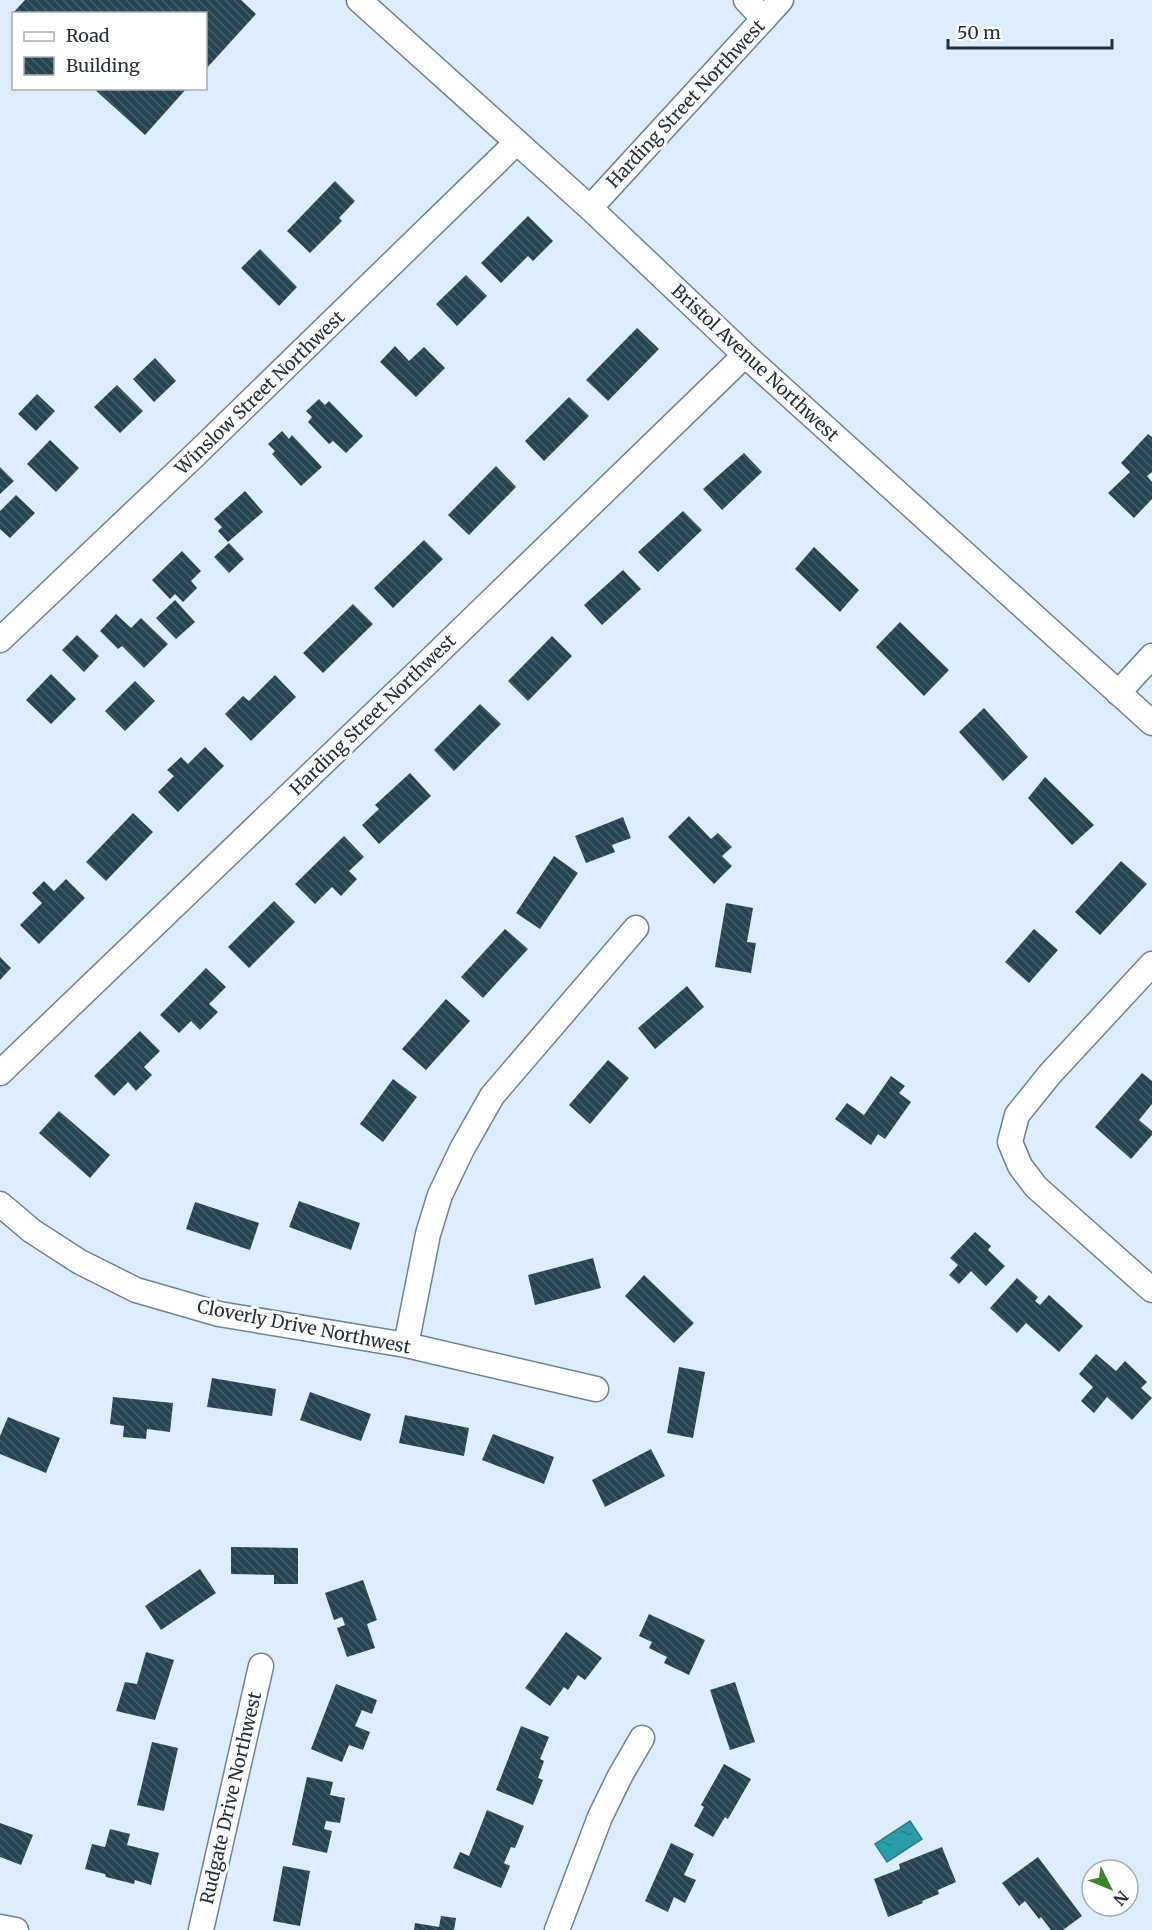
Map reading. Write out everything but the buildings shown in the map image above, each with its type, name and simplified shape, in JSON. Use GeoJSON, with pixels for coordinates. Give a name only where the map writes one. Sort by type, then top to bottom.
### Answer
{"type":"FeatureCollection","features":[{"type":"Feature","properties":{"kind":"street","name":"Bristol Avenue Northwest"},"geometry":{"type":"LineString","coordinates":[[359,0],[590,208],[745,355],[1152,723]]}},
{"type":"Feature","properties":{"kind":"street"},"geometry":{"type":"LineString","coordinates":[[746,0],[764,19]]}},
{"type":"Feature","properties":{"kind":"street","name":"Harding Street Northwest"},"geometry":{"type":"LineString","coordinates":[[590,208],[782,0]]}},
{"type":"Feature","properties":{"kind":"street","name":"Winslow Street Northwest"},"geometry":{"type":"LineString","coordinates":[[0,640],[194,456],[517,142]]}},
{"type":"Feature","properties":{"kind":"street","name":"Harding Street Northwest"},"geometry":{"type":"LineString","coordinates":[[0,1073],[745,355]]}},
{"type":"Feature","properties":{"kind":"street"},"geometry":{"type":"LineString","coordinates":[[1118,693],[1152,656]]}},
{"type":"Feature","properties":{"kind":"street"},"geometry":{"type":"LineString","coordinates":[[406,1345],[428,1234],[440,1196],[462,1149],[492,1096],[636,928]]}},
{"type":"Feature","properties":{"kind":"street"},"geometry":{"type":"LineString","coordinates":[[1152,964],[1050,1074],[1017,1115],[1010,1142],[1020,1166],[1036,1187],[1152,1290]]}},
{"type":"Feature","properties":{"kind":"street","name":"Cloverly Drive Northwest"},"geometry":{"type":"LineString","coordinates":[[0,1203],[32,1231],[80,1262],[136,1290],[219,1314],[406,1345],[596,1389]]}},
{"type":"Feature","properties":{"kind":"street","name":"Rudgate Drive Northwest"},"geometry":{"type":"LineString","coordinates":[[201,1930],[261,1666]]}},
{"type":"Feature","properties":{"kind":"street"},"geometry":{"type":"LineString","coordinates":[[557,1930],[599,1820],[620,1776],[642,1738]]}},
{"type":"Feature","properties":{"kind":"street"},"geometry":{"type":"LineString","coordinates":[[0,1927],[16,1930]]}},
{"type":"Feature","properties":{"kind":"water"},"geometry":{"type":"Polygon","coordinates":[[[910,1821],[922,1839],[887,1862],[875,1844],[910,1821]]]}}]}
